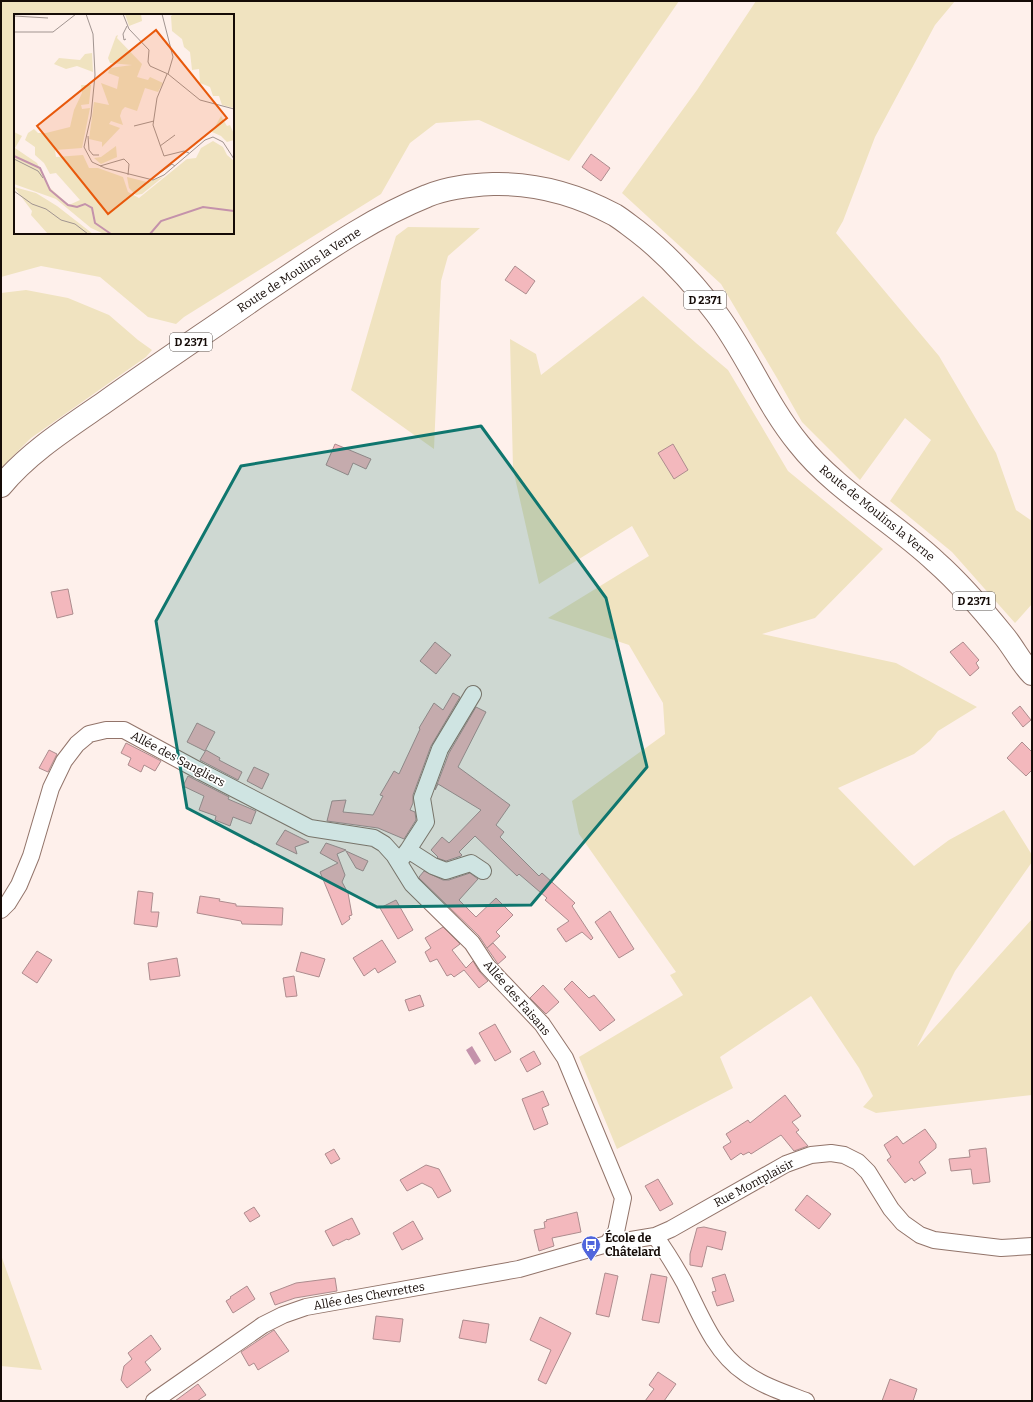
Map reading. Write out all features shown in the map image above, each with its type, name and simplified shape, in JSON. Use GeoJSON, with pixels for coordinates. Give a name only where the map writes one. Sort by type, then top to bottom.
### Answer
{"type":"FeatureCollection","features":[{"type":"Feature","properties":{"kind":"main road","name":"Route de Moulins la Verne"},"geometry":{"type":"LineString","coordinates":[[1,486],[44,444],[161,362],[343,239],[392,212],[430,194],[469,185],[507,184],[538,187],[578,198],[618,217],[649,240],[686,278],[714,310],[732,335],[758,382],[781,419],[799,444],[825,472],[913,540],[940,564],[1007,639],[1032,674]]}},
{"type":"Feature","properties":{"kind":"street"},"geometry":{"type":"LineString","coordinates":[[473,694],[440,750],[422,798],[426,822],[404,856],[446,871],[471,863],[483,871]]}},
{"type":"Feature","properties":{"kind":"street","name":"Allée des Sangliers"},"geometry":{"type":"LineString","coordinates":[[1,910],[8,903],[19,885],[31,856],[51,788],[64,761],[76,744],[89,734],[106,730],[124,730],[310,828],[374,838],[404,856],[412,884]]}},
{"type":"Feature","properties":{"kind":"street","name":"Allée des Faisans"},"geometry":{"type":"LineString","coordinates":[[412,884],[472,943],[487,966],[542,1024],[565,1058],[623,1198],[616,1232],[607,1244]]}},
{"type":"Feature","properties":{"kind":"street","name":"Rue Montplaisir"},"geometry":{"type":"LineString","coordinates":[[607,1244],[657,1234],[671,1229],[786,1164],[811,1155],[831,1153],[844,1155],[858,1162],[868,1172],[891,1209],[903,1223],[920,1235],[934,1240],[1002,1248],[1032,1246]]}},
{"type":"Feature","properties":{"kind":"street"},"geometry":{"type":"LineString","coordinates":[[657,1234],[712,1337],[728,1357],[744,1372],[761,1383],[806,1401]]}},
{"type":"Feature","properties":{"kind":"street","name":"Allée des Chevrettes"},"geometry":{"type":"LineString","coordinates":[[154,1401],[263,1325],[283,1315],[300,1309],[519,1269],[607,1244]]}},
{"type":"Feature","properties":{"kind":"highlighted area"},"geometry":{"type":"Polygon","coordinates":[[[481,426],[606,598],[647,767],[531,905],[377,907],[187,808],[156,621],[241,466],[481,426]]]}},
{"type":"Feature","properties":{"kind":"shaded area"},"geometry":{"type":"Polygon","coordinates":[[[1,1],[679,1],[569,161],[479,120],[436,123],[410,143],[381,194],[184,317],[176,324],[148,317],[100,277],[41,266],[1,277],[1,1]]]}},
{"type":"Feature","properties":{"kind":"shaded area"},"geometry":{"type":"Polygon","coordinates":[[[756,1],[955,1],[935,25],[875,137],[843,221],[836,233],[939,356],[996,453],[1016,510],[1032,521],[1032,604],[1015,623],[952,552],[890,501],[931,440],[905,418],[860,480],[802,422],[721,284],[622,193],[697,90],[756,1]]]}},
{"type":"Feature","properties":{"kind":"shaded area"},"geometry":{"type":"Polygon","coordinates":[[[408,227],[480,228],[448,256],[441,281],[434,449],[351,390],[396,236],[408,227]]]}},
{"type":"Feature","properties":{"kind":"shaded area"},"geometry":{"type":"Polygon","coordinates":[[[26,290],[68,298],[109,315],[152,350],[146,357],[31,438],[1,468],[1,293],[26,290]]]}},
{"type":"Feature","properties":{"kind":"shaded area"},"geometry":{"type":"Polygon","coordinates":[[[643,296],[728,370],[788,471],[883,549],[815,618],[762,634],[896,663],[977,707],[938,731],[930,741],[914,754],[838,788],[914,866],[949,840],[1004,810],[1032,855],[1032,862],[955,971],[917,1047],[1032,919],[1032,1095],[876,1113],[863,1107],[873,1096],[859,1068],[811,996],[720,1057],[733,1088],[617,1149],[579,1057],[683,995],[670,975],[676,972],[579,834],[572,801],[665,734],[663,703],[629,645],[548,618],[649,556],[632,526],[539,584],[513,469],[510,339],[536,354],[541,375],[643,296]]]}},
{"type":"Feature","properties":{"kind":"shaded area"},"geometry":{"type":"Polygon","coordinates":[[[472,1046],[481,1061],[475,1065],[466,1050],[472,1046]]]}},
{"type":"Feature","properties":{"kind":"shaded area"},"geometry":{"type":"Polygon","coordinates":[[[1,1255],[42,1370],[1,1366],[1,1255]]]}},
{"type":"Feature","properties":{"kind":"building"},"geometry":{"type":"Polygon","coordinates":[[[591,154],[610,168],[601,181],[582,167],[591,154]]]}},
{"type":"Feature","properties":{"kind":"building"},"geometry":{"type":"Polygon","coordinates":[[[515,266],[535,281],[526,294],[505,280],[515,266]]]}},
{"type":"Feature","properties":{"kind":"building"},"geometry":{"type":"Polygon","coordinates":[[[335,444],[371,459],[366,469],[353,463],[348,475],[326,465],[335,444]]]}},
{"type":"Feature","properties":{"kind":"building"},"geometry":{"type":"Polygon","coordinates":[[[673,444],[688,470],[674,479],[658,453],[673,444]]]}},
{"type":"Feature","properties":{"kind":"building"},"geometry":{"type":"Polygon","coordinates":[[[68,589],[73,614],[57,618],[51,592],[68,589]]]}},
{"type":"Feature","properties":{"kind":"building"},"geometry":{"type":"Polygon","coordinates":[[[435,642],[451,655],[436,674],[420,661],[435,642]]]}},
{"type":"Feature","properties":{"kind":"building"},"geometry":{"type":"Polygon","coordinates":[[[963,642],[979,660],[976,663],[979,668],[970,676],[950,652],[963,642]]]}},
{"type":"Feature","properties":{"kind":"building"},"geometry":{"type":"Polygon","coordinates":[[[453,693],[460,697],[431,746],[413,795],[413,803],[410,810],[415,812],[416,820],[404,839],[378,828],[327,821],[332,801],[346,800],[343,812],[373,815],[383,796],[380,795],[394,771],[399,774],[420,729],[419,728],[434,703],[443,710],[453,693]]]}},
{"type":"Feature","properties":{"kind":"building"},"geometry":{"type":"Polygon","coordinates":[[[1020,706],[1031,720],[1023,727],[1012,713],[1020,706]]]}},
{"type":"Feature","properties":{"kind":"building"},"geometry":{"type":"Polygon","coordinates":[[[476,707],[486,712],[458,767],[510,805],[496,825],[504,832],[500,837],[539,876],[542,873],[575,903],[572,906],[593,938],[591,940],[582,932],[566,942],[557,929],[569,921],[545,900],[547,898],[519,874],[517,876],[475,836],[459,852],[462,855],[461,856],[446,861],[437,858],[438,857],[431,850],[442,837],[449,843],[481,810],[438,784],[435,790],[449,753],[476,707]]]}},
{"type":"Feature","properties":{"kind":"building"},"geometry":{"type":"Polygon","coordinates":[[[197,723],[215,732],[205,751],[187,742],[197,723]]]}},
{"type":"Feature","properties":{"kind":"building"},"geometry":{"type":"Polygon","coordinates":[[[1022,742],[1032,752],[1032,770],[1026,776],[1007,758],[1022,742]]]}},
{"type":"Feature","properties":{"kind":"building"},"geometry":{"type":"Polygon","coordinates":[[[126,743],[161,761],[155,771],[144,765],[141,772],[128,765],[131,758],[121,753],[126,743]]]}},
{"type":"Feature","properties":{"kind":"building"},"geometry":{"type":"Polygon","coordinates":[[[49,750],[57,754],[48,772],[39,768],[49,750]]]}},
{"type":"Feature","properties":{"kind":"building"},"geometry":{"type":"Polygon","coordinates":[[[206,750],[220,758],[219,760],[242,772],[238,780],[200,760],[206,750]]]}},
{"type":"Feature","properties":{"kind":"building"},"geometry":{"type":"Polygon","coordinates":[[[254,767],[269,774],[262,789],[247,781],[254,767]]]}},
{"type":"Feature","properties":{"kind":"building"},"geometry":{"type":"Polygon","coordinates":[[[188,776],[229,797],[228,799],[256,811],[251,824],[233,817],[230,826],[215,820],[216,816],[199,810],[204,796],[183,786],[188,776]]]}},
{"type":"Feature","properties":{"kind":"building"},"geometry":{"type":"Polygon","coordinates":[[[285,830],[309,842],[295,847],[297,854],[276,844],[285,830]]]}},
{"type":"Feature","properties":{"kind":"building"},"geometry":{"type":"Polygon","coordinates":[[[326,843],[346,850],[337,854],[345,875],[342,882],[348,893],[352,915],[349,916],[350,919],[342,925],[320,872],[338,863],[320,853],[326,843]]]}},
{"type":"Feature","properties":{"kind":"building"},"geometry":{"type":"Polygon","coordinates":[[[346,851],[368,861],[363,871],[356,868],[346,851]]]}},
{"type":"Feature","properties":{"kind":"building"},"geometry":{"type":"Polygon","coordinates":[[[424,871],[443,880],[449,880],[470,873],[478,879],[459,900],[476,917],[496,898],[513,915],[496,932],[500,936],[487,948],[479,936],[419,878],[424,871]]]}},
{"type":"Feature","properties":{"kind":"building"},"geometry":{"type":"Polygon","coordinates":[[[138,891],[153,893],[151,912],[159,912],[157,927],[134,924],[138,891]]]}},
{"type":"Feature","properties":{"kind":"building"},"geometry":{"type":"Polygon","coordinates":[[[200,896],[220,899],[219,901],[236,904],[236,906],[283,908],[282,925],[242,924],[241,921],[197,913],[200,896]]]}},
{"type":"Feature","properties":{"kind":"building"},"geometry":{"type":"Polygon","coordinates":[[[396,900],[413,930],[398,939],[380,908],[396,900]]]}},
{"type":"Feature","properties":{"kind":"building"},"geometry":{"type":"Polygon","coordinates":[[[610,911],[634,949],[619,958],[595,922],[610,911]]]}},
{"type":"Feature","properties":{"kind":"building"},"geometry":{"type":"Polygon","coordinates":[[[443,927],[460,944],[452,950],[466,968],[473,961],[488,981],[479,988],[464,970],[454,977],[451,974],[447,976],[437,959],[430,962],[425,952],[431,948],[425,938],[443,927]]]}},
{"type":"Feature","properties":{"kind":"building"},"geometry":{"type":"Polygon","coordinates":[[[382,940],[396,962],[378,973],[375,968],[364,976],[353,958],[382,940]]]}},
{"type":"Feature","properties":{"kind":"building"},"geometry":{"type":"Polygon","coordinates":[[[493,943],[506,957],[498,964],[487,948],[493,943]]]}},
{"type":"Feature","properties":{"kind":"building"},"geometry":{"type":"Polygon","coordinates":[[[37,951],[52,960],[37,983],[22,973],[37,951]]]}},
{"type":"Feature","properties":{"kind":"building"},"geometry":{"type":"Polygon","coordinates":[[[301,952],[325,959],[319,977],[296,971],[301,952]]]}},
{"type":"Feature","properties":{"kind":"building"},"geometry":{"type":"Polygon","coordinates":[[[177,958],[180,976],[150,980],[148,963],[177,958]]]}},
{"type":"Feature","properties":{"kind":"building"},"geometry":{"type":"Polygon","coordinates":[[[294,976],[297,996],[286,997],[283,978],[294,976]]]}},
{"type":"Feature","properties":{"kind":"building"},"geometry":{"type":"Polygon","coordinates":[[[572,981],[589,998],[594,995],[615,1020],[600,1031],[564,989],[572,981]]]}},
{"type":"Feature","properties":{"kind":"building"},"geometry":{"type":"Polygon","coordinates":[[[543,985],[559,1002],[546,1014],[530,998],[543,985]]]}},
{"type":"Feature","properties":{"kind":"building"},"geometry":{"type":"Polygon","coordinates":[[[420,995],[424,1006],[409,1011],[405,1000],[420,995]]]}},
{"type":"Feature","properties":{"kind":"building"},"geometry":{"type":"Polygon","coordinates":[[[495,1024],[511,1052],[495,1061],[479,1033],[495,1024]]]}},
{"type":"Feature","properties":{"kind":"building"},"geometry":{"type":"Polygon","coordinates":[[[534,1051],[541,1064],[527,1072],[520,1059],[534,1051]]]}},
{"type":"Feature","properties":{"kind":"building"},"geometry":{"type":"Polygon","coordinates":[[[543,1091],[549,1105],[542,1108],[548,1124],[534,1130],[522,1099],[543,1091]]]}},
{"type":"Feature","properties":{"kind":"building"},"geometry":{"type":"Polygon","coordinates":[[[785,1095],[801,1116],[792,1122],[799,1130],[796,1132],[808,1146],[794,1151],[781,1135],[751,1154],[749,1152],[743,1155],[741,1153],[731,1160],[723,1147],[731,1142],[726,1134],[748,1120],[750,1123],[785,1095]]]}},
{"type":"Feature","properties":{"kind":"building"},"geometry":{"type":"Polygon","coordinates":[[[925,1129],[936,1144],[936,1148],[919,1162],[926,1173],[914,1181],[912,1178],[905,1183],[887,1160],[891,1157],[884,1145],[897,1136],[903,1144],[925,1129]]]}},
{"type":"Feature","properties":{"kind":"building"},"geometry":{"type":"Polygon","coordinates":[[[986,1148],[990,1182],[973,1184],[971,1169],[951,1171],[949,1159],[970,1157],[969,1150],[986,1148]]]}},
{"type":"Feature","properties":{"kind":"building"},"geometry":{"type":"Polygon","coordinates":[[[334,1149],[340,1159],[331,1164],[325,1154],[334,1149]]]}},
{"type":"Feature","properties":{"kind":"building"},"geometry":{"type":"Polygon","coordinates":[[[426,1165],[439,1169],[451,1191],[438,1198],[432,1188],[422,1183],[407,1191],[400,1180],[426,1165]]]}},
{"type":"Feature","properties":{"kind":"building"},"geometry":{"type":"Polygon","coordinates":[[[658,1179],[673,1204],[660,1211],[645,1186],[658,1179]]]}},
{"type":"Feature","properties":{"kind":"building"},"geometry":{"type":"Polygon","coordinates":[[[807,1195],[831,1214],[819,1229],[795,1210],[807,1195]]]}},
{"type":"Feature","properties":{"kind":"building"},"geometry":{"type":"Polygon","coordinates":[[[254,1207],[260,1216],[250,1222],[244,1213],[254,1207]]]}},
{"type":"Feature","properties":{"kind":"building"},"geometry":{"type":"Polygon","coordinates":[[[577,1212],[581,1232],[552,1238],[554,1246],[539,1251],[534,1230],[545,1228],[544,1222],[547,1221],[546,1220],[577,1212]]]}},
{"type":"Feature","properties":{"kind":"building"},"geometry":{"type":"Polygon","coordinates":[[[352,1218],[360,1234],[333,1246],[325,1231],[352,1218]]]}},
{"type":"Feature","properties":{"kind":"building"},"geometry":{"type":"Polygon","coordinates":[[[413,1221],[423,1239],[402,1250],[393,1233],[413,1221]]]}},
{"type":"Feature","properties":{"kind":"building"},"geometry":{"type":"Polygon","coordinates":[[[704,1227],[726,1232],[722,1250],[707,1246],[702,1267],[690,1265],[690,1254],[697,1228],[704,1227]]]}},
{"type":"Feature","properties":{"kind":"building"},"geometry":{"type":"Polygon","coordinates":[[[605,1273],[618,1276],[609,1317],[596,1314],[605,1273]]]}},
{"type":"Feature","properties":{"kind":"building"},"geometry":{"type":"Polygon","coordinates":[[[651,1274],[667,1277],[659,1323],[642,1320],[651,1274]]]}},
{"type":"Feature","properties":{"kind":"building"},"geometry":{"type":"Polygon","coordinates":[[[725,1274],[734,1301],[717,1306],[712,1292],[716,1291],[712,1278],[725,1274]]]}},
{"type":"Feature","properties":{"kind":"building"},"geometry":{"type":"Polygon","coordinates":[[[335,1278],[337,1291],[295,1298],[275,1305],[270,1293],[296,1283],[335,1278]]]}},
{"type":"Feature","properties":{"kind":"building"},"geometry":{"type":"Polygon","coordinates":[[[247,1286],[255,1299],[233,1313],[226,1301],[247,1286]]]}},
{"type":"Feature","properties":{"kind":"building"},"geometry":{"type":"Polygon","coordinates":[[[376,1316],[403,1319],[400,1342],[373,1339],[376,1316]]]}},
{"type":"Feature","properties":{"kind":"building"},"geometry":{"type":"Polygon","coordinates":[[[540,1317],[571,1333],[546,1384],[538,1380],[551,1350],[530,1340],[540,1317]]]}},
{"type":"Feature","properties":{"kind":"building"},"geometry":{"type":"Polygon","coordinates":[[[463,1320],[489,1324],[486,1343],[459,1338],[463,1320]]]}},
{"type":"Feature","properties":{"kind":"building"},"geometry":{"type":"Polygon","coordinates":[[[274,1330],[289,1351],[258,1370],[254,1363],[249,1366],[241,1352],[274,1330]]]}},
{"type":"Feature","properties":{"kind":"building"},"geometry":{"type":"Polygon","coordinates":[[[151,1335],[161,1349],[145,1362],[151,1370],[127,1388],[121,1380],[124,1366],[132,1359],[128,1353],[151,1335]]]}},
{"type":"Feature","properties":{"kind":"building"},"geometry":{"type":"Polygon","coordinates":[[[658,1372],[676,1384],[664,1401],[645,1401],[654,1389],[649,1385],[658,1372]]]}},
{"type":"Feature","properties":{"kind":"building"},"geometry":{"type":"Polygon","coordinates":[[[890,1379],[917,1389],[913,1401],[882,1401],[890,1379]]]}},
{"type":"Feature","properties":{"kind":"building"},"geometry":{"type":"Polygon","coordinates":[[[198,1384],[206,1395],[197,1401],[175,1401],[198,1384]]]}},
{"type":"Feature","properties":{"kind":"place","name":"École de Châtelard"},"geometry":{"type":"Point","coordinates":[591,1262]}}]}
